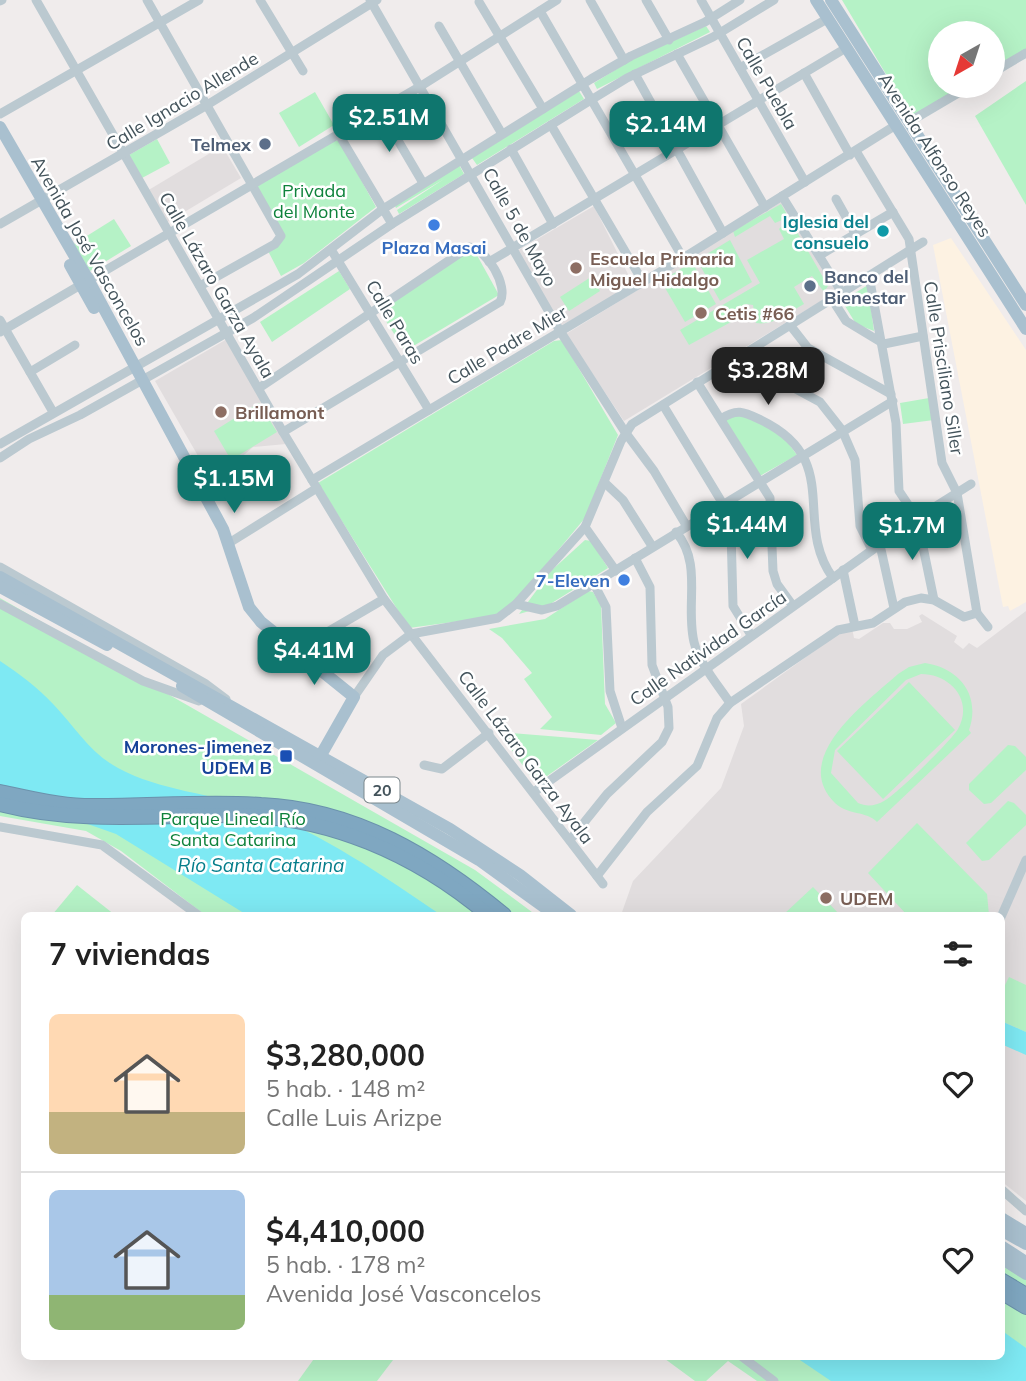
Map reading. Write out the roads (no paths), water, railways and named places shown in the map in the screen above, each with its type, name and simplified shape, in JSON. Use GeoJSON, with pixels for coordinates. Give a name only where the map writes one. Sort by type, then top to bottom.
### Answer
{"type":"FeatureCollection","features":[{"type":"Feature","properties":{"kind":"highway"},"geometry":{"type":"LineString","coordinates":[[0,792],[84,806],[262,804],[319,813],[358,825],[422,854],[500,912]]}},
{"type":"Feature","properties":{"kind":"highway"},"geometry":{"type":"LineString","coordinates":[[0,804],[32,812],[86,817],[234,815],[308,822],[366,841],[411,862],[484,912]]}},
{"type":"Feature","properties":{"kind":"highway"},"geometry":{"type":"LineString","coordinates":[[1005,1282],[1026,1295]]}},
{"type":"Feature","properties":{"kind":"highway"},"geometry":{"type":"LineString","coordinates":[[1005,1294],[1026,1307]]}},
{"type":"Feature","properties":{"kind":"main road","name":"Avenida Alfonso Reyes"},"geometry":{"type":"LineString","coordinates":[[816,0],[846,48],[902,123],[1026,305]]}},
{"type":"Feature","properties":{"kind":"main road","name":"Avenida Alfonso Reyes"},"geometry":{"type":"LineString","coordinates":[[831,0],[1026,329]]}},
{"type":"Feature","properties":{"kind":"main road","name":"Avenida José Vasconcelos"},"geometry":{"type":"LineString","coordinates":[[0,127],[39,203]]}},
{"type":"Feature","properties":{"kind":"main road","name":"Avenida José Vasconcelos"},"geometry":{"type":"LineString","coordinates":[[0,140],[85,283],[229,543],[253,614],[354,697]]}},
{"type":"Feature","properties":{"kind":"main road","name":"20"},"geometry":{"type":"LineString","coordinates":[[0,570],[479,860],[551,912]]}},
{"type":"Feature","properties":{"kind":"main road","name":"20"},"geometry":{"type":"LineString","coordinates":[[0,587],[183,682]]}},
{"type":"Feature","properties":{"kind":"main road"},"geometry":{"type":"LineString","coordinates":[[321,755],[354,697]]}},
{"type":"Feature","properties":{"kind":"main road","name":"20"},"geometry":{"type":"LineString","coordinates":[[223,705],[321,755],[489,853],[567,912]]}},
{"type":"Feature","properties":{"kind":"main road"},"geometry":{"type":"LineString","coordinates":[[1007,1228],[1026,1232]]}},
{"type":"Feature","properties":{"kind":"main road"},"geometry":{"type":"LineString","coordinates":[[1007,1228],[1026,1244]]}},
{"type":"Feature","properties":{"kind":"main road"},"geometry":{"type":"LineString","coordinates":[[1005,1248],[1009,1243],[1007,1228]]}},
{"type":"Feature","properties":{"kind":"main road"},"geometry":{"type":"LineString","coordinates":[[1005,1249],[1026,1262]]}},
{"type":"Feature","properties":{"kind":"main road"},"geometry":{"type":"LineString","coordinates":[[1005,1261],[1026,1275]]}},
{"type":"Feature","properties":{"kind":"street","name":"Calle Lázaro Garza Ayala"},"geometry":{"type":"LineString","coordinates":[[36,0],[283,432],[384,599],[603,884]]}},
{"type":"Feature","properties":{"kind":"street"},"geometry":{"type":"LineString","coordinates":[[147,0],[279,232],[280,240],[200,286]]}},
{"type":"Feature","properties":{"kind":"street"},"geometry":{"type":"LineString","coordinates":[[0,114],[161,24],[198,0]]}},
{"type":"Feature","properties":{"kind":"street"},"geometry":{"type":"LineString","coordinates":[[260,0],[303,71]]}},
{"type":"Feature","properties":{"kind":"street"},"geometry":{"type":"LineString","coordinates":[[53,412],[2,327],[85,283],[421,86],[557,0]]}},
{"type":"Feature","properties":{"kind":"street"},"geometry":{"type":"LineString","coordinates":[[590,0],[624,60]]}},
{"type":"Feature","properties":{"kind":"street"},"geometry":{"type":"LineString","coordinates":[[646,0],[669,40]]}},
{"type":"Feature","properties":{"kind":"street","name":"Calle Puebla"},"geometry":{"type":"LineString","coordinates":[[701,0],[805,182]]}},
{"type":"Feature","properties":{"kind":"street"},"geometry":{"type":"LineString","coordinates":[[0,444],[285,282],[332,251],[383,209],[583,84],[624,60],[711,18],[740,0]]}},
{"type":"Feature","properties":{"kind":"street"},"geometry":{"type":"LineString","coordinates":[[0,458],[29,439],[140,382],[227,333],[340,262],[393,224],[591,100],[635,74],[720,33],[774,0]]}},
{"type":"Feature","properties":{"kind":"street","name":"Calle Ignacio Allende"},"geometry":{"type":"LineString","coordinates":[[0,224],[207,105],[373,1]]}},
{"type":"Feature","properties":{"kind":"street","name":"Calle 5 de Mayo"},"geometry":{"type":"LineString","coordinates":[[373,1],[560,331],[625,432],[654,471],[686,525]]}},
{"type":"Feature","properties":{"kind":"street"},"geometry":{"type":"LineString","coordinates":[[479,2],[543,109]]}},
{"type":"Feature","properties":{"kind":"street"},"geometry":{"type":"LineString","coordinates":[[540,11],[683,257]]}},
{"type":"Feature","properties":{"kind":"street"},"geometry":{"type":"LineString","coordinates":[[740,68],[827,19]]}},
{"type":"Feature","properties":{"kind":"street"},"geometry":{"type":"LineString","coordinates":[[439,26],[502,134]]}},
{"type":"Feature","properties":{"kind":"street"},"geometry":{"type":"LineString","coordinates":[[489,262],[846,48]]}},
{"type":"Feature","properties":{"kind":"street"},"geometry":{"type":"LineString","coordinates":[[677,54],[765,207]]}},
{"type":"Feature","properties":{"kind":"street"},"geometry":{"type":"LineString","coordinates":[[1005,66],[1026,54]]}},
{"type":"Feature","properties":{"kind":"street","name":"Calle Prisciliano Siller"},"geometry":{"type":"LineString","coordinates":[[804,73],[908,235],[942,463],[957,493],[977,613]]}},
{"type":"Feature","properties":{"kind":"street"},"geometry":{"type":"LineString","coordinates":[[635,74],[723,233]]}},
{"type":"Feature","properties":{"kind":"street","name":"Calle Padre Mier"},"geometry":{"type":"LineString","coordinates":[[229,543],[429,410],[902,123],[948,98]]}},
{"type":"Feature","properties":{"kind":"street"},"geometry":{"type":"LineString","coordinates":[[380,110],[423,183]]}},
{"type":"Feature","properties":{"kind":"street"},"geometry":{"type":"LineString","coordinates":[[551,125],[643,282]]}},
{"type":"Feature","properties":{"kind":"street"},"geometry":{"type":"LineString","coordinates":[[338,134],[393,224]]}},
{"type":"Feature","properties":{"kind":"street"},"geometry":{"type":"LineString","coordinates":[[511,149],[553,224]]}},
{"type":"Feature","properties":{"kind":"street"},"geometry":{"type":"LineString","coordinates":[[782,197],[842,293]]}},
{"type":"Feature","properties":{"kind":"street"},"geometry":{"type":"LineString","coordinates":[[836,199],[855,233]]}},
{"type":"Feature","properties":{"kind":"street"},"geometry":{"type":"LineString","coordinates":[[820,255],[893,212]]}},
{"type":"Feature","properties":{"kind":"street"},"geometry":{"type":"LineString","coordinates":[[354,697],[383,655],[411,634],[498,618],[516,604],[585,527],[625,432],[638,419],[923,242]]}},
{"type":"Feature","properties":{"kind":"street"},"geometry":{"type":"LineString","coordinates":[[258,388],[469,247],[477,248],[489,262],[503,291],[500,302],[283,432]]}},
{"type":"Feature","properties":{"kind":"street","name":"Calle Paras"},"geometry":{"type":"LineString","coordinates":[[332,251],[429,410]]}},
{"type":"Feature","properties":{"kind":"street"},"geometry":{"type":"LineString","coordinates":[[869,276],[892,397],[899,491],[917,518],[934,600]]}},
{"type":"Feature","properties":{"kind":"street"},"geometry":{"type":"LineString","coordinates":[[832,299],[846,321],[884,344],[923,335]]}},
{"type":"Feature","properties":{"kind":"street"},"geometry":{"type":"LineString","coordinates":[[790,325],[808,348],[892,397]]}},
{"type":"Feature","properties":{"kind":"street"},"geometry":{"type":"LineString","coordinates":[[30,372],[75,345]]}},
{"type":"Feature","properties":{"kind":"street"},"geometry":{"type":"LineString","coordinates":[[749,351],[770,375],[820,402],[842,430],[855,460],[860,526],[876,547],[894,608]]}},
{"type":"Feature","properties":{"kind":"street"},"geometry":{"type":"LineString","coordinates":[[697,382],[760,480],[772,507],[774,571],[777,584],[793,606]]}},
{"type":"Feature","properties":{"kind":"street"},"geometry":{"type":"LineString","coordinates":[[516,604],[549,609],[594,584],[892,397]]}},
{"type":"Feature","properties":{"kind":"street"},"geometry":{"type":"LineString","coordinates":[[663,405],[731,530],[733,607],[751,635]]}},
{"type":"Feature","properties":{"kind":"street"},"geometry":{"type":"LineString","coordinates":[[721,419],[735,411],[746,412],[785,433],[802,454],[813,480],[818,552],[833,578]]}},
{"type":"Feature","properties":{"kind":"street"},"geometry":{"type":"LineString","coordinates":[[605,483],[623,500],[652,546]]}},
{"type":"Feature","properties":{"kind":"street","name":"Calle Natividad García"},"geometry":{"type":"LineString","coordinates":[[534,792],[843,570],[971,484]]}},
{"type":"Feature","properties":{"kind":"street"},"geometry":{"type":"LineString","coordinates":[[585,527],[616,570]]}},
{"type":"Feature","properties":{"kind":"street"},"geometry":{"type":"LineString","coordinates":[[676,532],[689,550],[694,640],[707,667],[730,703]]}},
{"type":"Feature","properties":{"kind":"street"},"geometry":{"type":"LineString","coordinates":[[570,840],[607,794],[662,741],[670,718],[665,696],[652,665],[650,587],[635,558]]}},
{"type":"Feature","properties":{"kind":"street","name":"20"},"geometry":{"type":"LineString","coordinates":[[0,570],[206,684],[223,705]]}},
{"type":"Feature","properties":{"kind":"street"},"geometry":{"type":"LineString","coordinates":[[843,570],[855,626]]}},
{"type":"Feature","properties":{"kind":"street"},"geometry":{"type":"LineString","coordinates":[[594,584],[606,607],[610,691],[622,728]]}},
{"type":"Feature","properties":{"kind":"street"},"geometry":{"type":"LineString","coordinates":[[295,651],[384,599]]}},
{"type":"Feature","properties":{"kind":"street"},"geometry":{"type":"LineString","coordinates":[[597,876],[647,812],[697,766],[718,718],[730,703],[838,630],[873,623],[894,608],[915,599],[934,600],[964,617],[977,613],[988,627]]}},
{"type":"Feature","properties":{"kind":"street","name":"20"},"geometry":{"type":"LineString","coordinates":[[0,604],[143,681],[223,705]]}},
{"type":"Feature","properties":{"kind":"street"},"geometry":{"type":"LineString","coordinates":[[424,765],[442,769],[489,733]]}},
{"type":"Feature","properties":{"kind":"street"},"geometry":{"type":"LineString","coordinates":[[0,827],[53,835],[108,849],[194,912]]}},
{"type":"Feature","properties":{"kind":"street"},"geometry":{"type":"LineString","coordinates":[[1003,912],[1026,859]]}},
{"type":"Feature","properties":{"kind":"street"},"geometry":{"type":"LineString","coordinates":[[1005,1192],[1026,1210]]}},
{"type":"Feature","properties":{"kind":"street"},"geometry":{"type":"LineString","coordinates":[[746,1360],[774,1381]]}},
{"type":"Feature","properties":{"kind":"water","name":"Río Santa Catarina"},"geometry":{"type":"Polygon","coordinates":[[[0,661],[42,693],[91,747],[118,768],[151,782],[239,804],[281,819],[352,856],[437,912],[242,912],[116,834],[0,793],[0,661]]]}},
{"type":"Feature","properties":{"kind":"water"},"geometry":{"type":"Polygon","coordinates":[[[1005,1023],[1026,1032],[1026,1055],[1005,1046],[1005,1023]]]}},
{"type":"Feature","properties":{"kind":"water"},"geometry":{"type":"Polygon","coordinates":[[[1005,1333],[1026,1348],[1026,1381],[831,1381],[800,1360],[1005,1360],[1005,1333]]]}},
{"type":"Feature","properties":{"kind":"place","name":"Telmex"},"geometry":{"type":"Point","coordinates":[265,144]}},
{"type":"Feature","properties":{"kind":"place","name":"Plaza Masai"},"geometry":{"type":"Point","coordinates":[434,225]}},
{"type":"Feature","properties":{"kind":"place","name":"Iglesia del consuelo"},"geometry":{"type":"Point","coordinates":[883,231]}},
{"type":"Feature","properties":{"kind":"place","name":"Escuela Primaria Miguel Hidalgo"},"geometry":{"type":"Point","coordinates":[576,268]}},
{"type":"Feature","properties":{"kind":"place","name":"Banco del Bienestar"},"geometry":{"type":"Point","coordinates":[810,286]}},
{"type":"Feature","properties":{"kind":"place","name":"Cetis #66"},"geometry":{"type":"Point","coordinates":[701,313]}},
{"type":"Feature","properties":{"kind":"place","name":"Brillamont"},"geometry":{"type":"Point","coordinates":[221,412]}},
{"type":"Feature","properties":{"kind":"place","name":"7-Eleven"},"geometry":{"type":"Point","coordinates":[624,580]}},
{"type":"Feature","properties":{"kind":"place","name":"Morones-Jimenez UDEM B"},"geometry":{"type":"Point","coordinates":[286,756]}},
{"type":"Feature","properties":{"kind":"place","name":"UDEM"},"geometry":{"type":"Point","coordinates":[826,898]}},
{"type":"Feature","properties":{"kind":"park label","name":"Privada del Monte"},"geometry":{"type":"Point","coordinates":[314,200]}},
{"type":"Feature","properties":{"kind":"park label","name":"Parque Lineal Río Santa Catarina"},"geometry":{"type":"Point","coordinates":[233,828]}}]}
